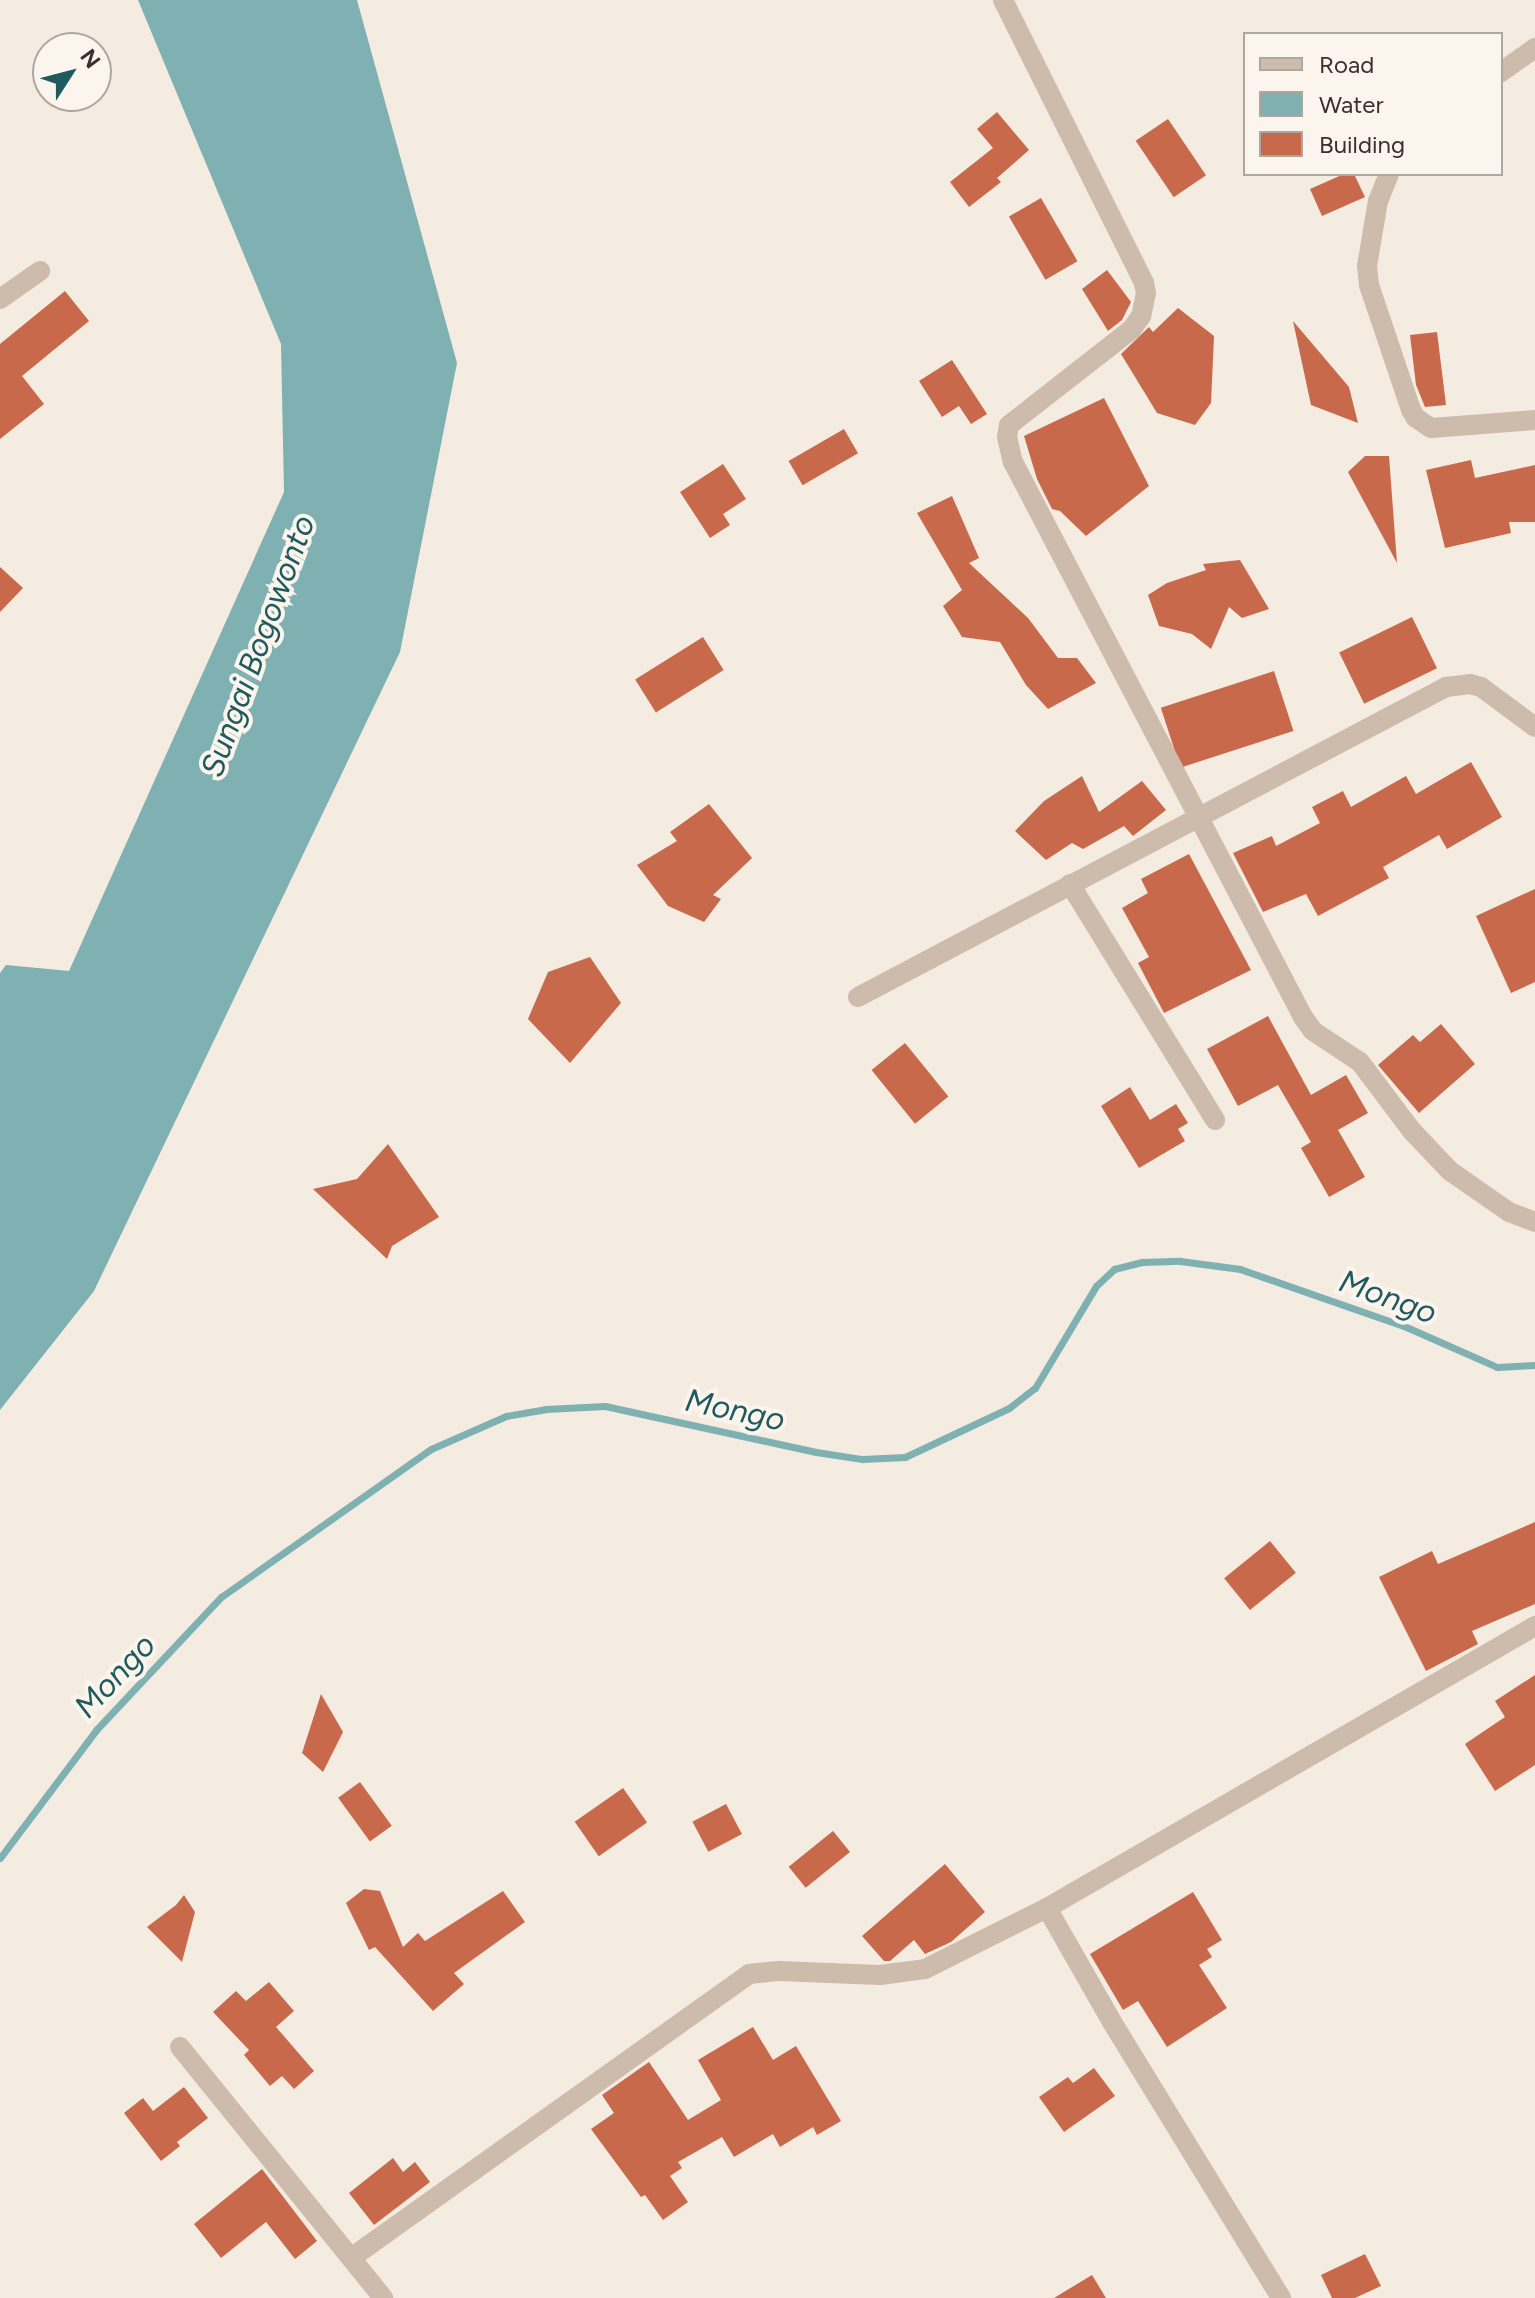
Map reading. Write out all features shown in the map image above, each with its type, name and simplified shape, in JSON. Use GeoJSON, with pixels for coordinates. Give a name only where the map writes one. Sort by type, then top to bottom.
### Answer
{"type":"FeatureCollection","features":[{"type":"Feature","properties":{"kind":"street"},"geometry":{"type":"LineString","coordinates":[[1003,0],[1138,270],[1146,293],[1141,316],[1132,329],[1009,425],[1009,451],[1313,1031],[1360,1062],[1412,1131],[1450,1171],[1509,1212],[1535,1222]]}},
{"type":"Feature","properties":{"kind":"street"},"geometry":{"type":"LineString","coordinates":[[1503,71],[1535,48]]}},
{"type":"Feature","properties":{"kind":"street"},"geometry":{"type":"LineString","coordinates":[[1388,176],[1378,201],[1367,266],[1369,285],[1411,410],[1416,418],[1431,428],[1535,420]]}},
{"type":"Feature","properties":{"kind":"street"},"geometry":{"type":"LineString","coordinates":[[0,299],[40,271]]}},
{"type":"Feature","properties":{"kind":"street"},"geometry":{"type":"LineString","coordinates":[[858,997],[1446,687],[1470,684],[1481,687],[1535,727]]}},
{"type":"Feature","properties":{"kind":"street"},"geometry":{"type":"LineString","coordinates":[[1070,884],[1215,1120]]}},
{"type":"Feature","properties":{"kind":"street"},"geometry":{"type":"LineString","coordinates":[[351,2258],[749,1974],[779,1971],[909,1974],[925,1969],[1047,1908],[1535,1626]]}},
{"type":"Feature","properties":{"kind":"street"},"geometry":{"type":"LineString","coordinates":[[1047,1908],[1112,2022],[1281,2298]]}},
{"type":"Feature","properties":{"kind":"street"},"geometry":{"type":"LineString","coordinates":[[180,2047],[383,2298]]}},
{"type":"Feature","properties":{"kind":"water","name":"Sungai Bogowonto"},"geometry":{"type":"Polygon","coordinates":[[[138,0],[357,0],[457,363],[400,652],[94,1291],[0,1410],[0,973],[6,965],[69,971],[284,492],[281,344],[138,0]]]}},
{"type":"Feature","properties":{"kind":"building"},"geometry":{"type":"Polygon","coordinates":[[[997,112],[1029,150],[997,178],[1001,182],[969,207],[950,182],[993,148],[977,129],[997,112]]]}},
{"type":"Feature","properties":{"kind":"building"},"geometry":{"type":"Polygon","coordinates":[[[1168,119],[1206,175],[1174,197],[1136,141],[1168,119]]]}},
{"type":"Feature","properties":{"kind":"building"},"geometry":{"type":"Polygon","coordinates":[[[1339,176],[1355,176],[1365,197],[1322,216],[1310,189],[1339,176]]]}},
{"type":"Feature","properties":{"kind":"building"},"geometry":{"type":"Polygon","coordinates":[[[1041,198],[1078,261],[1045,280],[1009,216],[1041,198]]]}},
{"type":"Feature","properties":{"kind":"building"},"geometry":{"type":"Polygon","coordinates":[[[1107,270],[1131,302],[1122,320],[1108,331],[1082,289],[1107,270]]]}},
{"type":"Feature","properties":{"kind":"building"},"geometry":{"type":"Polygon","coordinates":[[[65,291],[89,321],[22,376],[44,404],[0,439],[0,344],[65,291]]]}},
{"type":"Feature","properties":{"kind":"building"},"geometry":{"type":"Polygon","coordinates":[[[1178,308],[1214,336],[1211,403],[1195,425],[1157,413],[1121,354],[1149,327],[1153,332],[1178,308]]]}},
{"type":"Feature","properties":{"kind":"building"},"geometry":{"type":"Polygon","coordinates":[[[1293,321],[1349,387],[1358,423],[1311,405],[1293,321]]]}},
{"type":"Feature","properties":{"kind":"building"},"geometry":{"type":"Polygon","coordinates":[[[1437,332],[1446,405],[1425,407],[1416,385],[1410,335],[1437,332]]]}},
{"type":"Feature","properties":{"kind":"building"},"geometry":{"type":"Polygon","coordinates":[[[952,360],[987,414],[971,424],[959,406],[942,417],[919,381],[952,360]]]}},
{"type":"Feature","properties":{"kind":"building"},"geometry":{"type":"Polygon","coordinates":[[[1104,398],[1149,486],[1086,536],[1060,511],[1052,509],[1037,479],[1024,436],[1104,398]]]}},
{"type":"Feature","properties":{"kind":"building"},"geometry":{"type":"Polygon","coordinates":[[[844,429],[858,453],[803,485],[789,461],[844,429]]]}},
{"type":"Feature","properties":{"kind":"building"},"geometry":{"type":"Polygon","coordinates":[[[1365,456],[1389,456],[1397,563],[1348,472],[1365,456]]]}},
{"type":"Feature","properties":{"kind":"building"},"geometry":{"type":"Polygon","coordinates":[[[1471,460],[1475,478],[1535,465],[1535,522],[1509,522],[1511,533],[1445,548],[1426,470],[1471,460]]]}},
{"type":"Feature","properties":{"kind":"building"},"geometry":{"type":"Polygon","coordinates":[[[723,464],[746,499],[723,514],[730,525],[710,538],[680,492],[723,464]]]}},
{"type":"Feature","properties":{"kind":"building"},"geometry":{"type":"Polygon","coordinates":[[[952,496],[979,558],[969,563],[1028,618],[1058,658],[1077,658],[1096,683],[1048,709],[1026,685],[1000,642],[962,637],[943,606],[962,590],[917,513],[952,496]]]}},
{"type":"Feature","properties":{"kind":"building"},"geometry":{"type":"Polygon","coordinates":[[[1240,560],[1269,609],[1242,618],[1229,607],[1211,649],[1192,634],[1159,626],[1148,595],[1167,583],[1206,570],[1203,564],[1240,560]]]}},
{"type":"Feature","properties":{"kind":"building"},"geometry":{"type":"Polygon","coordinates":[[[0,567],[23,588],[0,612],[0,567]]]}},
{"type":"Feature","properties":{"kind":"building"},"geometry":{"type":"Polygon","coordinates":[[[1412,617],[1437,668],[1364,704],[1339,653],[1412,617]]]}},
{"type":"Feature","properties":{"kind":"building"},"geometry":{"type":"Polygon","coordinates":[[[703,637],[724,670],[656,712],[635,679],[703,637]]]}},
{"type":"Feature","properties":{"kind":"building"},"geometry":{"type":"Polygon","coordinates":[[[1274,671],[1293,731],[1180,768],[1161,708],[1274,671]]]}},
{"type":"Feature","properties":{"kind":"building"},"geometry":{"type":"Polygon","coordinates":[[[1471,762],[1502,817],[1447,849],[1439,835],[1383,867],[1389,878],[1318,916],[1306,894],[1263,912],[1233,853],[1272,836],[1276,846],[1320,823],[1312,807],[1343,791],[1351,807],[1406,776],[1416,794],[1471,762]]]}},
{"type":"Feature","properties":{"kind":"building"},"geometry":{"type":"Polygon","coordinates":[[[1082,776],[1099,812],[1142,781],[1166,810],[1133,836],[1124,826],[1083,849],[1072,843],[1046,860],[1015,831],[1044,801],[1082,776]]]}},
{"type":"Feature","properties":{"kind":"building"},"geometry":{"type":"Polygon","coordinates":[[[709,804],[752,858],[713,895],[721,899],[704,922],[668,906],[637,865],[677,841],[670,832],[709,804]]]}},
{"type":"Feature","properties":{"kind":"building"},"geometry":{"type":"Polygon","coordinates":[[[1189,854],[1251,970],[1164,1013],[1138,963],[1149,957],[1122,908],[1148,893],[1141,879],[1189,854]]]}},
{"type":"Feature","properties":{"kind":"building"},"geometry":{"type":"Polygon","coordinates":[[[1535,889],[1535,982],[1511,993],[1476,916],[1535,889]]]}},
{"type":"Feature","properties":{"kind":"building"},"geometry":{"type":"Polygon","coordinates":[[[590,957],[621,1003],[570,1063],[528,1019],[548,972],[590,957]]]}},
{"type":"Feature","properties":{"kind":"building"},"geometry":{"type":"Polygon","coordinates":[[[1268,1016],[1311,1095],[1346,1075],[1368,1113],[1338,1130],[1365,1177],[1329,1197],[1301,1148],[1311,1142],[1278,1085],[1238,1106],[1207,1049],[1268,1016]]]}},
{"type":"Feature","properties":{"kind":"building"},"geometry":{"type":"Polygon","coordinates":[[[1441,1024],[1475,1064],[1419,1113],[1378,1065],[1413,1035],[1420,1042],[1441,1024]]]}},
{"type":"Feature","properties":{"kind":"building"},"geometry":{"type":"Polygon","coordinates":[[[905,1043],[948,1097],[915,1124],[872,1070],[905,1043]]]}},
{"type":"Feature","properties":{"kind":"building"},"geometry":{"type":"Polygon","coordinates":[[[1130,1087],[1150,1120],[1176,1104],[1188,1123],[1178,1129],[1185,1141],[1139,1168],[1101,1106],[1130,1087]]]}},
{"type":"Feature","properties":{"kind":"building"},"geometry":{"type":"Polygon","coordinates":[[[388,1144],[439,1217],[392,1246],[387,1259],[313,1189],[357,1179],[388,1144]]]}},
{"type":"Feature","properties":{"kind":"building"},"geometry":{"type":"Polygon","coordinates":[[[1535,1522],[1535,1604],[1472,1631],[1478,1644],[1426,1671],[1379,1577],[1432,1551],[1438,1564],[1535,1522]]]}},
{"type":"Feature","properties":{"kind":"building"},"geometry":{"type":"Polygon","coordinates":[[[1270,1541],[1296,1573],[1250,1610],[1224,1578],[1270,1541]]]}},
{"type":"Feature","properties":{"kind":"building"},"geometry":{"type":"Polygon","coordinates":[[[1535,1675],[1535,1765],[1495,1791],[1465,1744],[1505,1717],[1495,1701],[1535,1675]]]}},
{"type":"Feature","properties":{"kind":"building"},"geometry":{"type":"Polygon","coordinates":[[[321,1694],[343,1732],[323,1772],[302,1753],[321,1694]]]}},
{"type":"Feature","properties":{"kind":"building"},"geometry":{"type":"Polygon","coordinates":[[[360,1782],[392,1826],[370,1842],[338,1798],[360,1782]]]}},
{"type":"Feature","properties":{"kind":"building"},"geometry":{"type":"Polygon","coordinates":[[[623,1788],[647,1822],[599,1856],[575,1822],[623,1788]]]}},
{"type":"Feature","properties":{"kind":"building"},"geometry":{"type":"Polygon","coordinates":[[[726,1804],[742,1834],[708,1852],[692,1822],[726,1804]]]}},
{"type":"Feature","properties":{"kind":"building"},"geometry":{"type":"Polygon","coordinates":[[[833,1831],[850,1852],[806,1888],[789,1867],[833,1831]]]}},
{"type":"Feature","properties":{"kind":"building"},"geometry":{"type":"Polygon","coordinates":[[[945,1864],[985,1912],[951,1942],[925,1954],[914,1940],[890,1961],[884,1961],[862,1936],[945,1864]]]}},
{"type":"Feature","properties":{"kind":"building"},"geometry":{"type":"Polygon","coordinates":[[[364,1889],[380,1891],[403,1947],[418,1933],[425,1941],[503,1891],[525,1922],[454,1973],[464,1984],[433,2011],[375,1947],[369,1950],[346,1903],[364,1889]]]}},
{"type":"Feature","properties":{"kind":"building"},"geometry":{"type":"Polygon","coordinates":[[[1193,1892],[1222,1940],[1207,1949],[1212,1957],[1199,1965],[1227,2008],[1167,2047],[1138,2001],[1123,2010],[1090,1954],[1193,1892]]]}},
{"type":"Feature","properties":{"kind":"building"},"geometry":{"type":"Polygon","coordinates":[[[184,1895],[195,1912],[182,1962],[147,1927],[184,1895]]]}},
{"type":"Feature","properties":{"kind":"building"},"geometry":{"type":"Polygon","coordinates":[[[269,1982],[294,2011],[276,2027],[314,2071],[294,2089],[282,2076],[270,2086],[244,2055],[249,2050],[213,2012],[236,1991],[246,2001],[269,1982]]]}},
{"type":"Feature","properties":{"kind":"building"},"geometry":{"type":"Polygon","coordinates":[[[753,2027],[773,2060],[796,2046],[841,2121],[817,2135],[813,2127],[780,2147],[773,2134],[734,2157],[722,2137],[678,2162],[682,2168],[670,2176],[688,2202],[663,2220],[645,2195],[641,2197],[591,2129],[614,2113],[602,2095],[649,2062],[688,2120],[721,2100],[698,2060],[753,2027]]]}},
{"type":"Feature","properties":{"kind":"building"},"geometry":{"type":"Polygon","coordinates":[[[1094,2068],[1115,2096],[1064,2132],[1039,2097],[1068,2077],[1073,2083],[1094,2068]]]}},
{"type":"Feature","properties":{"kind":"building"},"geometry":{"type":"Polygon","coordinates":[[[184,2087],[208,2118],[177,2142],[180,2146],[161,2161],[124,2113],[143,2098],[153,2111],[184,2087]]]}},
{"type":"Feature","properties":{"kind":"building"},"geometry":{"type":"Polygon","coordinates":[[[393,2158],[403,2172],[415,2162],[430,2182],[374,2225],[349,2193],[393,2158]]]}},
{"type":"Feature","properties":{"kind":"building"},"geometry":{"type":"Polygon","coordinates":[[[262,2169],[317,2241],[295,2259],[266,2222],[221,2258],[194,2224],[262,2169]]]}},
{"type":"Feature","properties":{"kind":"building"},"geometry":{"type":"Polygon","coordinates":[[[1365,2254],[1381,2286],[1355,2298],[1332,2298],[1321,2275],[1365,2254]]]}},
{"type":"Feature","properties":{"kind":"building"},"geometry":{"type":"Polygon","coordinates":[[[1092,2275],[1106,2298],[1054,2298],[1092,2275]]]}},
{"type":"Feature","properties":{"kind":"waterway","name":"Mongo"},"geometry":{"type":"LineString","coordinates":[[0,1858],[96,1730],[221,1597],[431,1449],[506,1416],[546,1409],[605,1406],[816,1452],[862,1459],[905,1457],[1009,1408],[1035,1388],[1096,1286],[1114,1269],[1143,1262],[1180,1261],[1240,1269],[1404,1326],[1497,1367],[1535,1365]]}}]}
